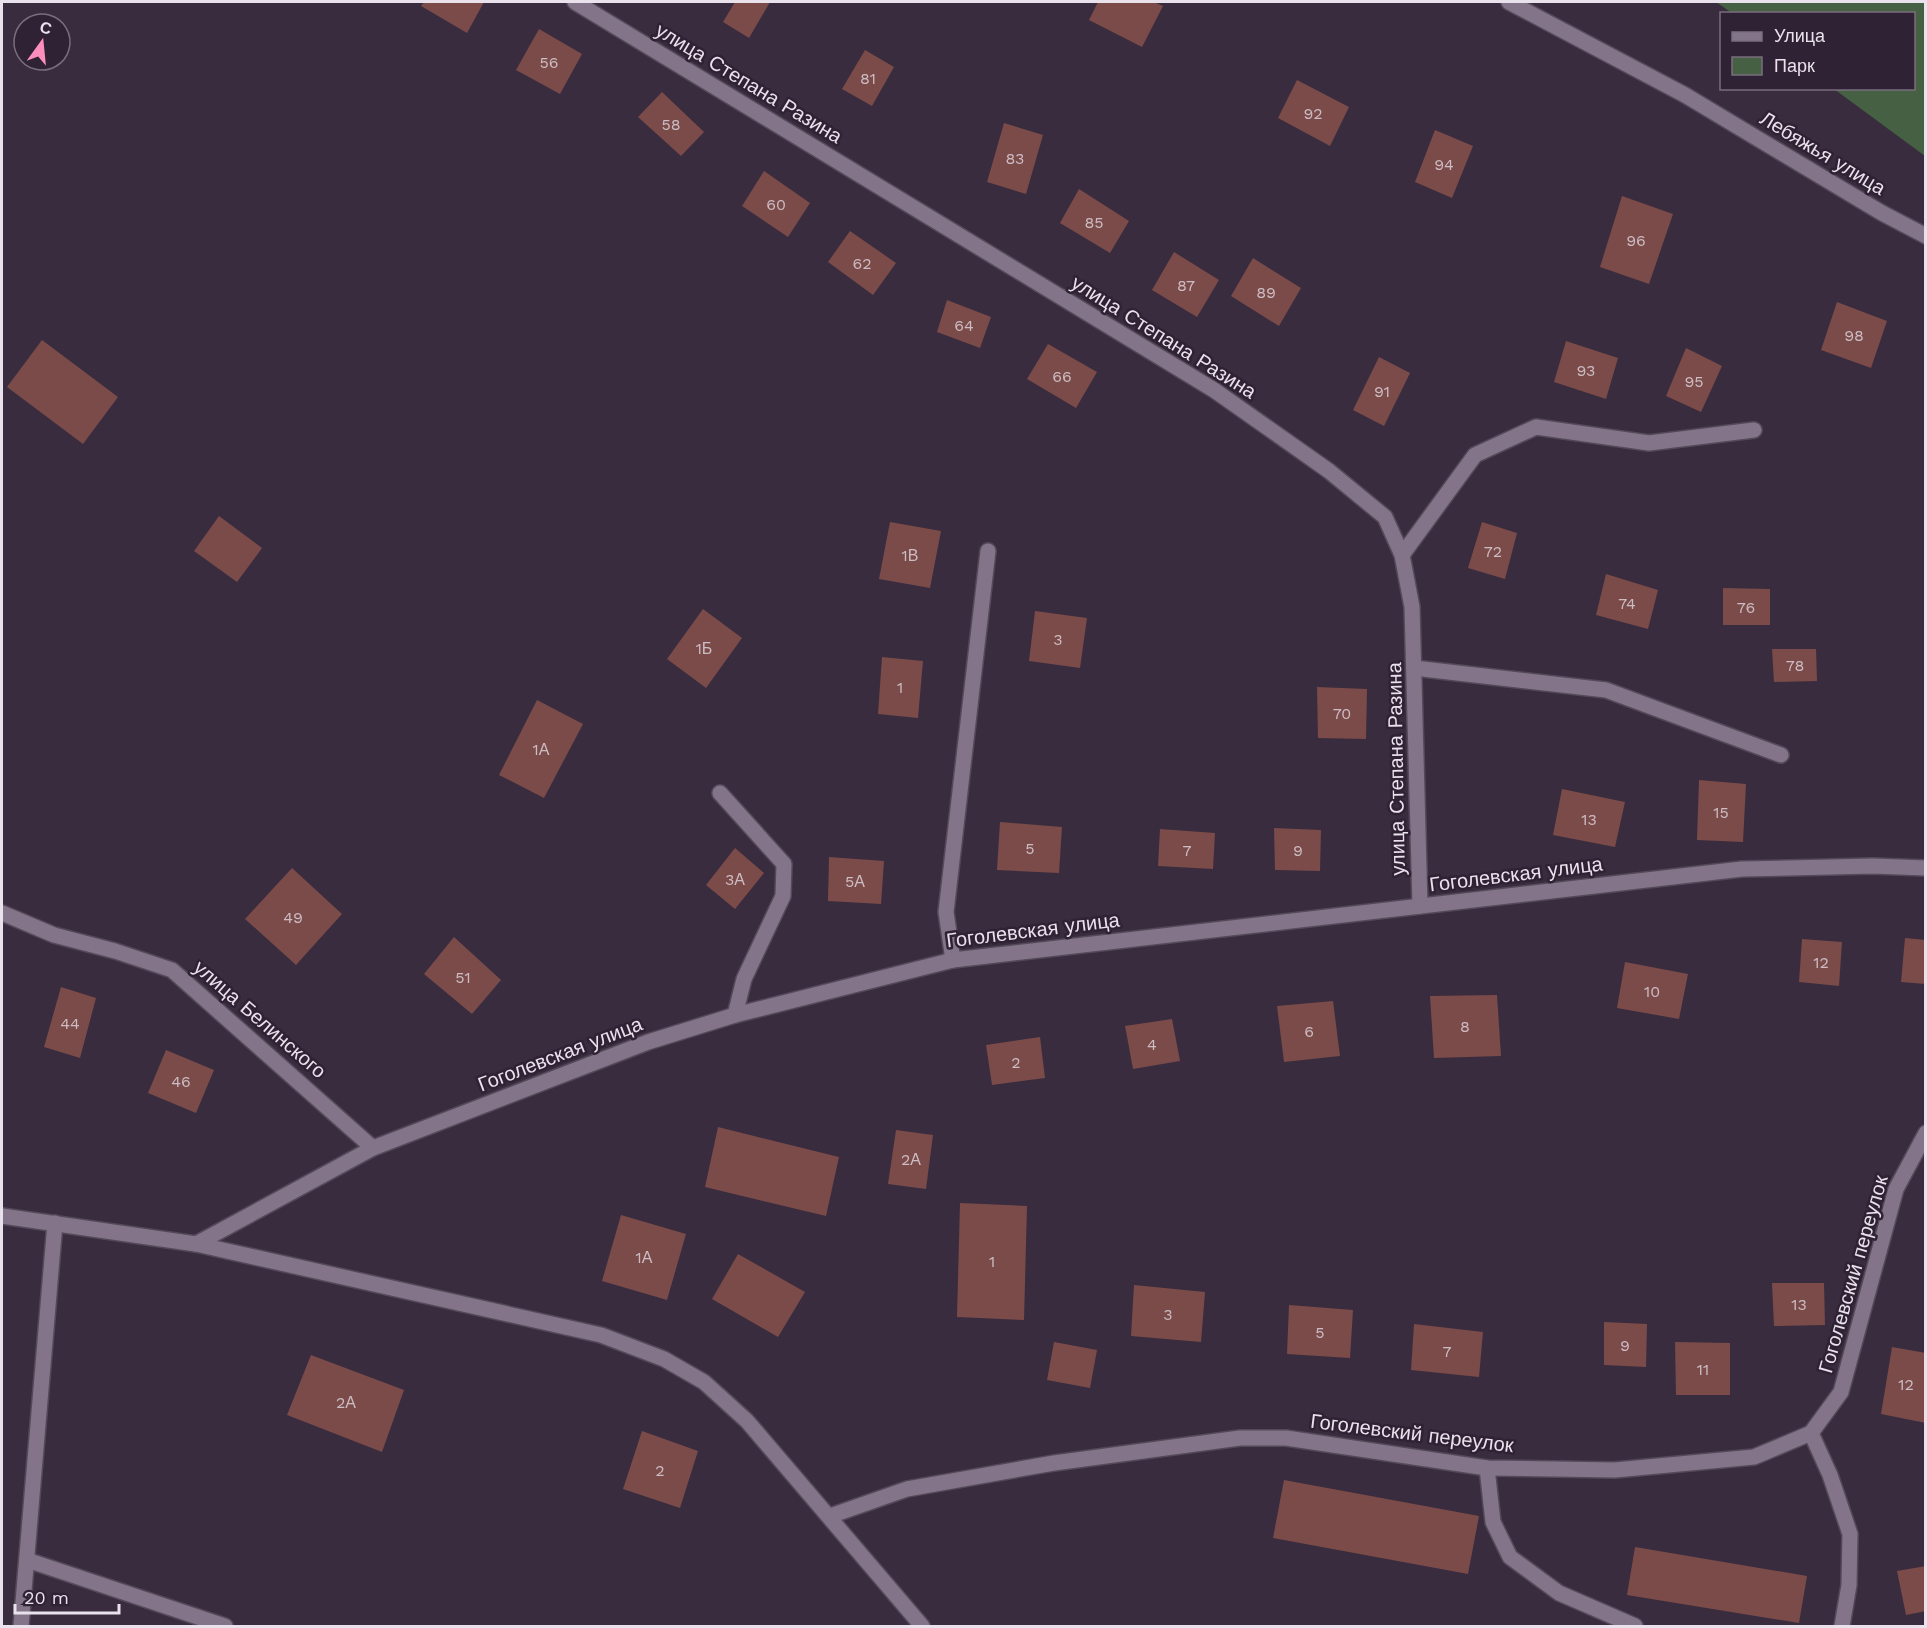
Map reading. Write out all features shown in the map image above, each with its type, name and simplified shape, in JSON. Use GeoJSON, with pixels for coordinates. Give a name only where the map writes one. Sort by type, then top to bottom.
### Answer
{"type":"FeatureCollection","features":[{"type":"Feature","properties":{"kind":"street","name":"улица Степана Разина"},"geometry":{"type":"LineString","coordinates":[[575,2],[1214,390],[1329,471],[1385,517],[1402,555],[1412,607],[1420,906]]}},
{"type":"Feature","properties":{"kind":"street","name":"Лебяжья улица"},"geometry":{"type":"LineString","coordinates":[[1509,2],[1685,95],[1882,213],[1926,236]]}},
{"type":"Feature","properties":{"kind":"street"},"geometry":{"type":"LineString","coordinates":[[1402,555],[1475,455],[1536,427],[1649,443],[1754,430]]}},
{"type":"Feature","properties":{"kind":"street"},"geometry":{"type":"LineString","coordinates":[[953,960],[946,912],[988,550]]}},
{"type":"Feature","properties":{"kind":"street"},"geometry":{"type":"LineString","coordinates":[[1414,668],[1606,690],[1781,755]]}},
{"type":"Feature","properties":{"kind":"street"},"geometry":{"type":"LineString","coordinates":[[720,793],[784,864],[783,896],[744,979],[735,1015]]}},
{"type":"Feature","properties":{"kind":"street","name":"Гоголевская улица"},"geometry":{"type":"LineString","coordinates":[[196,1244],[373,1148],[648,1042],[735,1015],[953,960],[1742,869],[1873,866],[1926,868]]}},
{"type":"Feature","properties":{"kind":"street","name":"улица Белинского"},"geometry":{"type":"LineString","coordinates":[[2,913],[54,935],[115,951],[172,970],[373,1148]]}},
{"type":"Feature","properties":{"kind":"street","name":"Гоголевский переулок"},"geometry":{"type":"LineString","coordinates":[[830,1516],[907,1489],[1054,1463],[1240,1438],[1286,1438],[1487,1468],[1616,1470],[1754,1457],[1811,1434],[1840,1392],[1896,1189],[1926,1133]]}},
{"type":"Feature","properties":{"kind":"street"},"geometry":{"type":"LineString","coordinates":[[2,1216],[196,1244],[601,1335],[664,1359],[704,1382],[747,1421],[830,1516],[917,1624]]}},
{"type":"Feature","properties":{"kind":"street"},"geometry":{"type":"LineString","coordinates":[[21,1626],[54,1223]]}},
{"type":"Feature","properties":{"kind":"street"},"geometry":{"type":"LineString","coordinates":[[1811,1434],[1830,1475],[1850,1534],[1849,1585],[1842,1626]]}},
{"type":"Feature","properties":{"kind":"street"},"geometry":{"type":"LineString","coordinates":[[1487,1468],[1493,1522],[1510,1557],[1559,1593],[1635,1626]]}},
{"type":"Feature","properties":{"kind":"street"},"geometry":{"type":"LineString","coordinates":[[27,1560],[225,1626]]}},
{"type":"Feature","properties":{"kind":"green space"},"geometry":{"type":"Polygon","coordinates":[[[1716,2],[1925,2],[1925,156],[1835,90],[1915,90],[1915,12],[1731,12],[1716,2]]]}},
{"type":"Feature","properties":{"kind":"building"},"geometry":{"type":"Polygon","coordinates":[[[424,2],[484,2],[467,33],[421,6],[424,2]]]}},
{"type":"Feature","properties":{"kind":"building"},"geometry":{"type":"Polygon","coordinates":[[[735,2],[770,2],[749,38],[723,22],[735,2]]]}},
{"type":"Feature","properties":{"kind":"building"},"geometry":{"type":"Polygon","coordinates":[[[1098,2],[1154,2],[1163,6],[1142,47],[1089,20],[1098,2]]]}},
{"type":"Feature","properties":{"kind":"building"},"geometry":{"type":"Polygon","coordinates":[[[539,29],[582,54],[560,94],[516,70],[539,29]]]}},
{"type":"Feature","properties":{"kind":"building"},"geometry":{"type":"Polygon","coordinates":[[[865,50],[894,67],[872,106],[842,89],[865,50]]]}},
{"type":"Feature","properties":{"kind":"building"},"geometry":{"type":"Polygon","coordinates":[[[1297,80],[1349,107],[1330,146],[1278,118],[1297,80]]]}},
{"type":"Feature","properties":{"kind":"building"},"geometry":{"type":"Polygon","coordinates":[[[662,92],[704,132],[681,156],[638,117],[662,92]]]}},
{"type":"Feature","properties":{"kind":"building"},"geometry":{"type":"Polygon","coordinates":[[[1004,123],[1043,135],[1026,194],[987,182],[1004,123]]]}},
{"type":"Feature","properties":{"kind":"building"},"geometry":{"type":"Polygon","coordinates":[[[1435,130],[1473,146],[1452,198],[1415,182],[1435,130]]]}},
{"type":"Feature","properties":{"kind":"building"},"geometry":{"type":"Polygon","coordinates":[[[764,171],[810,203],[788,237],[742,206],[764,171]]]}},
{"type":"Feature","properties":{"kind":"building"},"geometry":{"type":"Polygon","coordinates":[[[1079,189],[1129,221],[1110,253],[1060,223],[1079,189]]]}},
{"type":"Feature","properties":{"kind":"building"},"geometry":{"type":"Polygon","coordinates":[[[1622,196],[1673,214],[1649,284],[1600,267],[1622,196]]]}},
{"type":"Feature","properties":{"kind":"building"},"geometry":{"type":"Polygon","coordinates":[[[850,231],[896,263],[873,295],[828,262],[850,231]]]}},
{"type":"Feature","properties":{"kind":"building"},"geometry":{"type":"Polygon","coordinates":[[[1174,252],[1219,280],[1197,317],[1152,290],[1174,252]]]}},
{"type":"Feature","properties":{"kind":"building"},"geometry":{"type":"Polygon","coordinates":[[[1253,258],[1301,288],[1279,326],[1231,296],[1253,258]]]}},
{"type":"Feature","properties":{"kind":"building"},"geometry":{"type":"Polygon","coordinates":[[[947,300],[991,317],[980,348],[937,332],[947,300]]]}},
{"type":"Feature","properties":{"kind":"building"},"geometry":{"type":"Polygon","coordinates":[[[1837,302],[1887,321],[1871,368],[1821,350],[1837,302]]]}},
{"type":"Feature","properties":{"kind":"building"},"geometry":{"type":"Polygon","coordinates":[[[42,340],[118,397],[83,444],[7,387],[42,340]]]}},
{"type":"Feature","properties":{"kind":"building"},"geometry":{"type":"Polygon","coordinates":[[[1566,341],[1618,358],[1606,399],[1554,382],[1566,341]]]}},
{"type":"Feature","properties":{"kind":"building"},"geometry":{"type":"Polygon","coordinates":[[[1048,344],[1097,372],[1076,408],[1027,379],[1048,344]]]}},
{"type":"Feature","properties":{"kind":"building"},"geometry":{"type":"Polygon","coordinates":[[[1686,348],[1722,366],[1701,412],[1666,396],[1686,348]]]}},
{"type":"Feature","properties":{"kind":"building"},"geometry":{"type":"Polygon","coordinates":[[[1379,357],[1410,373],[1384,426],[1353,410],[1379,357]]]}},
{"type":"Feature","properties":{"kind":"building"},"geometry":{"type":"Polygon","coordinates":[[[219,516],[262,548],[237,582],[194,551],[219,516]]]}},
{"type":"Feature","properties":{"kind":"building"},"geometry":{"type":"Polygon","coordinates":[[[890,522],[941,531],[930,588],[879,579],[890,522]]]}},
{"type":"Feature","properties":{"kind":"building"},"geometry":{"type":"Polygon","coordinates":[[[1482,522],[1517,533],[1505,579],[1468,568],[1482,522]]]}},
{"type":"Feature","properties":{"kind":"building"},"geometry":{"type":"Polygon","coordinates":[[[1606,574],[1658,590],[1648,629],[1596,615],[1606,574]]]}},
{"type":"Feature","properties":{"kind":"building"},"geometry":{"type":"Polygon","coordinates":[[[1723,588],[1770,589],[1770,625],[1723,625],[1723,588]]]}},
{"type":"Feature","properties":{"kind":"building"},"geometry":{"type":"Polygon","coordinates":[[[703,609],[742,638],[706,688],[667,659],[703,609]]]}},
{"type":"Feature","properties":{"kind":"building"},"geometry":{"type":"Polygon","coordinates":[[[1035,611],[1087,618],[1080,668],[1029,661],[1035,611]]]}},
{"type":"Feature","properties":{"kind":"building"},"geometry":{"type":"Polygon","coordinates":[[[1772,649],[1816,649],[1817,681],[1774,682],[1772,649]]]}},
{"type":"Feature","properties":{"kind":"building"},"geometry":{"type":"Polygon","coordinates":[[[882,657],[923,661],[918,718],[878,714],[882,657]]]}},
{"type":"Feature","properties":{"kind":"building"},"geometry":{"type":"Polygon","coordinates":[[[1317,687],[1367,689],[1366,739],[1318,738],[1317,687]]]}},
{"type":"Feature","properties":{"kind":"building"},"geometry":{"type":"Polygon","coordinates":[[[537,700],[583,724],[544,798],[499,775],[537,700]]]}},
{"type":"Feature","properties":{"kind":"building"},"geometry":{"type":"Polygon","coordinates":[[[1699,780],[1746,784],[1743,842],[1697,840],[1699,780]]]}},
{"type":"Feature","properties":{"kind":"building"},"geometry":{"type":"Polygon","coordinates":[[[1562,789],[1625,802],[1615,847],[1553,835],[1562,789]]]}},
{"type":"Feature","properties":{"kind":"building"},"geometry":{"type":"Polygon","coordinates":[[[1000,822],[1062,827],[1059,873],[997,870],[1000,822]]]}},
{"type":"Feature","properties":{"kind":"building"},"geometry":{"type":"Polygon","coordinates":[[[1274,828],[1321,830],[1320,871],[1275,870],[1274,828]]]}},
{"type":"Feature","properties":{"kind":"building"},"geometry":{"type":"Polygon","coordinates":[[[1160,829],[1215,833],[1213,869],[1158,866],[1160,829]]]}},
{"type":"Feature","properties":{"kind":"building"},"geometry":{"type":"Polygon","coordinates":[[[735,848],[764,873],[735,909],[706,885],[735,848]]]}},
{"type":"Feature","properties":{"kind":"building"},"geometry":{"type":"Polygon","coordinates":[[[829,857],[884,861],[881,904],[828,901],[829,857]]]}},
{"type":"Feature","properties":{"kind":"building"},"geometry":{"type":"Polygon","coordinates":[[[292,868],[342,914],[296,965],[245,919],[292,868]]]}},
{"type":"Feature","properties":{"kind":"building"},"geometry":{"type":"Polygon","coordinates":[[[454,937],[501,980],[472,1014],[424,974],[454,937]]]}},
{"type":"Feature","properties":{"kind":"building"},"geometry":{"type":"Polygon","coordinates":[[[1905,938],[1926,940],[1926,984],[1901,982],[1905,938]]]}},
{"type":"Feature","properties":{"kind":"building"},"geometry":{"type":"Polygon","coordinates":[[[1802,939],[1842,942],[1839,986],[1799,982],[1802,939]]]}},
{"type":"Feature","properties":{"kind":"building"},"geometry":{"type":"Polygon","coordinates":[[[1625,962],[1688,974],[1679,1019],[1617,1008],[1625,962]]]}},
{"type":"Feature","properties":{"kind":"building"},"geometry":{"type":"Polygon","coordinates":[[[61,987],[96,998],[80,1058],[44,1047],[61,987]]]}},
{"type":"Feature","properties":{"kind":"building"},"geometry":{"type":"Polygon","coordinates":[[[1497,995],[1501,1056],[1434,1058],[1430,996],[1497,995]]]}},
{"type":"Feature","properties":{"kind":"building"},"geometry":{"type":"Polygon","coordinates":[[[1333,1001],[1340,1056],[1284,1062],[1277,1006],[1333,1001]]]}},
{"type":"Feature","properties":{"kind":"building"},"geometry":{"type":"Polygon","coordinates":[[[1172,1019],[1180,1061],[1133,1069],[1125,1026],[1172,1019]]]}},
{"type":"Feature","properties":{"kind":"building"},"geometry":{"type":"Polygon","coordinates":[[[1040,1037],[1045,1078],[992,1085],[986,1045],[1040,1037]]]}},
{"type":"Feature","properties":{"kind":"building"},"geometry":{"type":"Polygon","coordinates":[[[166,1050],[214,1070],[196,1113],[148,1093],[166,1050]]]}},
{"type":"Feature","properties":{"kind":"building"},"geometry":{"type":"Polygon","coordinates":[[[718,1127],[839,1157],[826,1216],[705,1187],[718,1127]]]}},
{"type":"Feature","properties":{"kind":"building"},"geometry":{"type":"Polygon","coordinates":[[[896,1130],[933,1135],[926,1189],[888,1184],[896,1130]]]}},
{"type":"Feature","properties":{"kind":"building"},"geometry":{"type":"Polygon","coordinates":[[[960,1203],[1027,1206],[1024,1320],[957,1317],[960,1203]]]}},
{"type":"Feature","properties":{"kind":"building"},"geometry":{"type":"Polygon","coordinates":[[[621,1215],[686,1234],[667,1300],[602,1281],[621,1215]]]}},
{"type":"Feature","properties":{"kind":"building"},"geometry":{"type":"Polygon","coordinates":[[[738,1254],[805,1292],[778,1337],[712,1299],[738,1254]]]}},
{"type":"Feature","properties":{"kind":"building"},"geometry":{"type":"Polygon","coordinates":[[[1772,1283],[1824,1283],[1825,1325],[1774,1326],[1772,1283]]]}},
{"type":"Feature","properties":{"kind":"building"},"geometry":{"type":"Polygon","coordinates":[[[1134,1285],[1205,1292],[1201,1342],[1131,1336],[1134,1285]]]}},
{"type":"Feature","properties":{"kind":"building"},"geometry":{"type":"Polygon","coordinates":[[[1289,1305],[1353,1310],[1350,1358],[1287,1354],[1289,1305]]]}},
{"type":"Feature","properties":{"kind":"building"},"geometry":{"type":"Polygon","coordinates":[[[1604,1322],[1647,1324],[1646,1367],[1604,1365],[1604,1322]]]}},
{"type":"Feature","properties":{"kind":"building"},"geometry":{"type":"Polygon","coordinates":[[[1414,1324],[1483,1332],[1479,1377],[1411,1370],[1414,1324]]]}},
{"type":"Feature","properties":{"kind":"building"},"geometry":{"type":"Polygon","coordinates":[[[1054,1342],[1097,1350],[1090,1388],[1047,1380],[1054,1342]]]}},
{"type":"Feature","properties":{"kind":"building"},"geometry":{"type":"Polygon","coordinates":[[[1675,1342],[1730,1343],[1730,1395],[1676,1395],[1675,1342]]]}},
{"type":"Feature","properties":{"kind":"building"},"geometry":{"type":"Polygon","coordinates":[[[1892,1347],[1926,1353],[1926,1423],[1881,1414],[1892,1347]]]}},
{"type":"Feature","properties":{"kind":"building"},"geometry":{"type":"Polygon","coordinates":[[[311,1355],[404,1390],[382,1452],[287,1415],[311,1355]]]}},
{"type":"Feature","properties":{"kind":"building"},"geometry":{"type":"Polygon","coordinates":[[[642,1431],[698,1451],[680,1508],[623,1489],[642,1431]]]}},
{"type":"Feature","properties":{"kind":"building"},"geometry":{"type":"Polygon","coordinates":[[[1284,1480],[1479,1516],[1468,1574],[1273,1538],[1284,1480]]]}},
{"type":"Feature","properties":{"kind":"building"},"geometry":{"type":"Polygon","coordinates":[[[1635,1547],[1807,1576],[1799,1623],[1627,1595],[1635,1547]]]}},
{"type":"Feature","properties":{"kind":"building"},"geometry":{"type":"Polygon","coordinates":[[[1926,1566],[1926,1611],[1906,1615],[1897,1571],[1926,1566]]]}}]}
